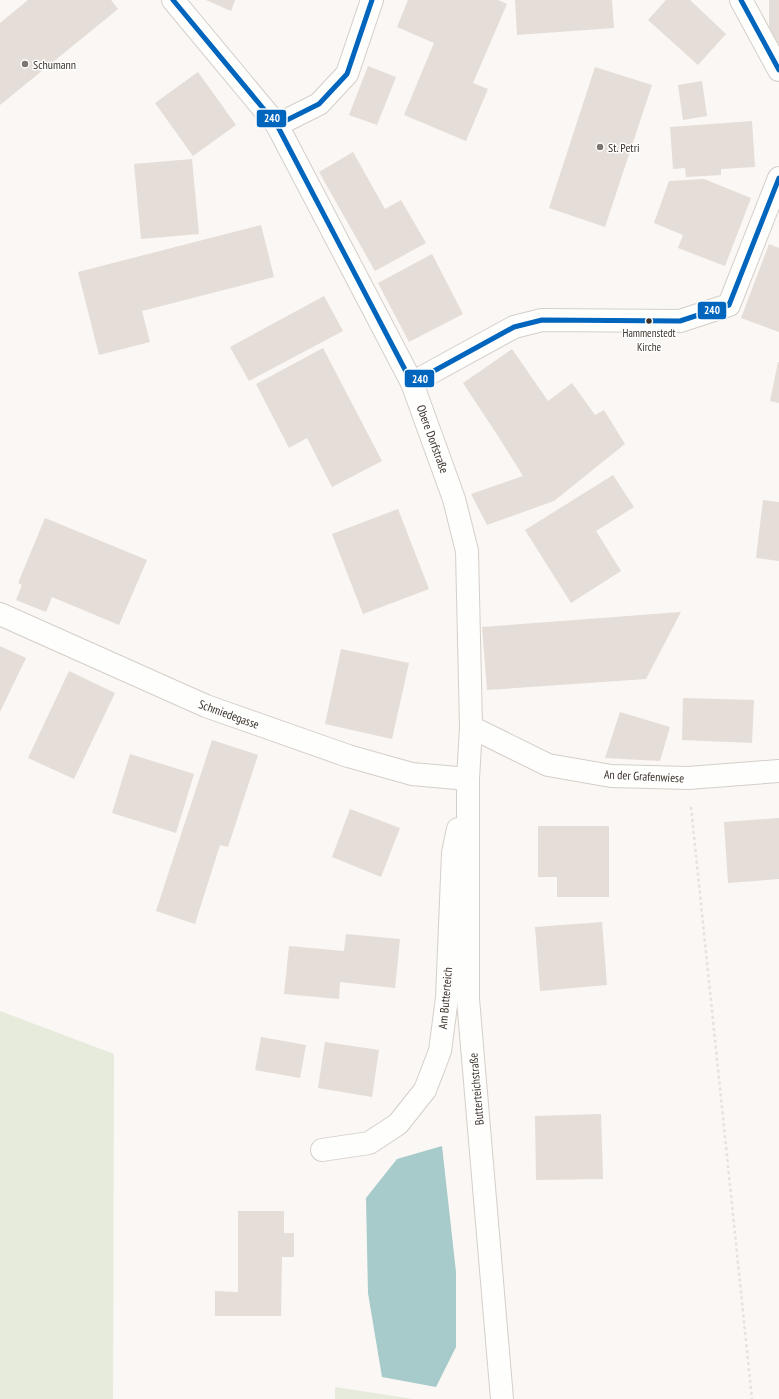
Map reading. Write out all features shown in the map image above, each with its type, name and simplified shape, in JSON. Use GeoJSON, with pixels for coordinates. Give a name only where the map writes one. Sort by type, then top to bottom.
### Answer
{"type":"FeatureCollection","features":[{"type":"Feature","properties":{"kind":"street","name":"Obere Dorfstraße"},"geometry":{"type":"LineString","coordinates":[[173,0],[277,124],[412,383],[454,499],[467,551],[471,727],[468,779]]}},
{"type":"Feature","properties":{"kind":"street"},"geometry":{"type":"LineString","coordinates":[[277,124],[319,104],[347,74],[372,0]]}},
{"type":"Feature","properties":{"kind":"street"},"geometry":{"type":"LineString","coordinates":[[741,0],[779,70]]}},
{"type":"Feature","properties":{"kind":"street"},"geometry":{"type":"LineString","coordinates":[[412,383],[514,327],[542,320],[680,321],[729,305],[779,178]]}},
{"type":"Feature","properties":{"kind":"street","name":"Schmiedegasse"},"geometry":{"type":"LineString","coordinates":[[0,614],[206,706],[348,756],[412,774],[468,779]]}},
{"type":"Feature","properties":{"kind":"street","name":"An der Grafenwiese"},"geometry":{"type":"LineString","coordinates":[[471,727],[548,765],[611,776],[688,778],[779,771]]}},
{"type":"Feature","properties":{"kind":"street","name":"Am Butterteich"},"geometry":{"type":"LineString","coordinates":[[322,1150],[369,1142],[398,1124],[425,1090],[440,1051],[447,998],[453,853],[468,779]]}},
{"type":"Feature","properties":{"kind":"street","name":"Butterteichstraße"},"geometry":{"type":"LineString","coordinates":[[468,779],[468,999],[502,1399]]}},
{"type":"Feature","properties":{"kind":"path"},"geometry":{"type":"LineString","coordinates":[[688,778],[752,1399]]}},
{"type":"Feature","properties":{"kind":"green space"},"geometry":{"type":"Polygon","coordinates":[[[0,1011],[114,1054],[113,1399],[0,1399],[0,1011]]]}},
{"type":"Feature","properties":{"kind":"green space"},"geometry":{"type":"Polygon","coordinates":[[[335,1387],[413,1399],[335,1399],[335,1387]]]}},
{"type":"Feature","properties":{"kind":"water"},"geometry":{"type":"Polygon","coordinates":[[[442,1146],[456,1272],[456,1347],[436,1387],[382,1377],[368,1293],[366,1198],[397,1159],[442,1146]]]}},
{"type":"Feature","properties":{"kind":"building","name":"Schumann"},"geometry":{"type":"Polygon","coordinates":[[[28,0],[111,0],[118,9],[0,105],[0,23],[28,0]]]}},
{"type":"Feature","properties":{"kind":"building"},"geometry":{"type":"Polygon","coordinates":[[[206,0],[235,0],[231,11],[206,0]]]}},
{"type":"Feature","properties":{"kind":"building"},"geometry":{"type":"Polygon","coordinates":[[[408,0],[498,0],[507,4],[473,83],[488,89],[466,141],[404,115],[434,43],[397,27],[408,0]]]}},
{"type":"Feature","properties":{"kind":"building"},"geometry":{"type":"Polygon","coordinates":[[[515,0],[612,0],[614,28],[517,35],[515,0]]]}},
{"type":"Feature","properties":{"kind":"building"},"geometry":{"type":"Polygon","coordinates":[[[666,0],[690,0],[726,34],[698,65],[648,20],[666,0]]]}},
{"type":"Feature","properties":{"kind":"building"},"geometry":{"type":"Polygon","coordinates":[[[769,0],[779,0],[779,43],[769,43],[769,0]]]}},
{"type":"Feature","properties":{"kind":"building"},"geometry":{"type":"Polygon","coordinates":[[[368,66],[396,77],[377,125],[349,115],[368,66]]]}},
{"type":"Feature","properties":{"kind":"building","name":"St. Petri"},"geometry":{"type":"Polygon","coordinates":[[[595,67],[652,85],[605,227],[549,208],[595,67]]]}},
{"type":"Feature","properties":{"kind":"building"},"geometry":{"type":"Polygon","coordinates":[[[198,72],[236,125],[193,156],[155,103],[198,72]]]}},
{"type":"Feature","properties":{"kind":"building"},"geometry":{"type":"Polygon","coordinates":[[[702,81],[707,116],[683,120],[678,85],[702,81]]]}},
{"type":"Feature","properties":{"kind":"building"},"geometry":{"type":"Polygon","coordinates":[[[752,121],[755,167],[721,169],[721,175],[686,177],[685,168],[673,169],[670,127],[752,121]]]}},
{"type":"Feature","properties":{"kind":"building"},"geometry":{"type":"Polygon","coordinates":[[[353,152],[385,209],[401,200],[426,243],[375,271],[319,172],[353,152]]]}},
{"type":"Feature","properties":{"kind":"building"},"geometry":{"type":"Polygon","coordinates":[[[192,159],[199,234],[141,239],[134,164],[192,159]]]}},
{"type":"Feature","properties":{"kind":"building"},"geometry":{"type":"Polygon","coordinates":[[[704,179],[751,198],[725,266],[678,248],[683,235],[654,223],[669,181],[704,179]]]}},
{"type":"Feature","properties":{"kind":"building"},"geometry":{"type":"Polygon","coordinates":[[[261,225],[274,277],[142,311],[150,342],[99,355],[78,272],[261,225]]]}},
{"type":"Feature","properties":{"kind":"building"},"geometry":{"type":"Polygon","coordinates":[[[769,244],[779,248],[779,332],[741,318],[769,244]]]}},
{"type":"Feature","properties":{"kind":"building"},"geometry":{"type":"Polygon","coordinates":[[[432,254],[463,314],[409,342],[378,283],[432,254]]]}},
{"type":"Feature","properties":{"kind":"building"},"geometry":{"type":"Polygon","coordinates":[[[324,296],[343,331],[249,381],[230,347],[324,296]]]}},
{"type":"Feature","properties":{"kind":"building"},"geometry":{"type":"Polygon","coordinates":[[[323,348],[382,461],[332,487],[307,438],[289,448],[256,384],[323,348]]]}},
{"type":"Feature","properties":{"kind":"building"},"geometry":{"type":"Polygon","coordinates":[[[512,349],[548,401],[572,383],[595,415],[604,410],[625,444],[554,501],[487,525],[471,494],[523,476],[463,383],[512,349]]]}},
{"type":"Feature","properties":{"kind":"building"},"geometry":{"type":"Polygon","coordinates":[[[779,362],[779,403],[770,401],[779,362]]]}},
{"type":"Feature","properties":{"kind":"building"},"geometry":{"type":"Polygon","coordinates":[[[613,475],[634,507],[596,531],[621,571],[571,603],[525,530],[613,475]]]}},
{"type":"Feature","properties":{"kind":"building"},"geometry":{"type":"Polygon","coordinates":[[[763,500],[779,502],[779,561],[756,558],[763,500]]]}},
{"type":"Feature","properties":{"kind":"building"},"geometry":{"type":"Polygon","coordinates":[[[398,509],[429,589],[363,614],[332,534],[398,509]]]}},
{"type":"Feature","properties":{"kind":"building"},"geometry":{"type":"Polygon","coordinates":[[[45,518],[147,560],[119,625],[52,597],[46,612],[16,600],[22,585],[18,583],[45,518]]]}},
{"type":"Feature","properties":{"kind":"building"},"geometry":{"type":"Polygon","coordinates":[[[681,612],[646,679],[487,690],[482,627],[681,612]]]}},
{"type":"Feature","properties":{"kind":"building"},"geometry":{"type":"Polygon","coordinates":[[[0,646],[26,658],[0,712],[0,646]]]}},
{"type":"Feature","properties":{"kind":"building"},"geometry":{"type":"Polygon","coordinates":[[[341,649],[409,663],[392,739],[325,724],[341,649]]]}},
{"type":"Feature","properties":{"kind":"building"},"geometry":{"type":"Polygon","coordinates":[[[69,671],[115,693],[74,779],[28,758],[69,671]]]}},
{"type":"Feature","properties":{"kind":"building"},"geometry":{"type":"Polygon","coordinates":[[[683,698],[754,700],[752,743],[682,740],[683,698]]]}},
{"type":"Feature","properties":{"kind":"building"},"geometry":{"type":"Polygon","coordinates":[[[620,712],[670,727],[660,761],[605,758],[620,712]]]}},
{"type":"Feature","properties":{"kind":"building"},"geometry":{"type":"Polygon","coordinates":[[[212,740],[258,755],[228,847],[220,845],[195,924],[156,911],[212,740]]]}},
{"type":"Feature","properties":{"kind":"building"},"geometry":{"type":"Polygon","coordinates":[[[130,754],[194,774],[176,833],[112,813],[130,754]]]}},
{"type":"Feature","properties":{"kind":"building"},"geometry":{"type":"Polygon","coordinates":[[[350,809],[400,828],[381,877],[332,857],[350,809]]]}},
{"type":"Feature","properties":{"kind":"building"},"geometry":{"type":"Polygon","coordinates":[[[779,818],[779,879],[728,883],[724,822],[779,818]]]}},
{"type":"Feature","properties":{"kind":"building"},"geometry":{"type":"Polygon","coordinates":[[[538,826],[609,826],[609,897],[557,897],[557,877],[538,877],[538,826]]]}},
{"type":"Feature","properties":{"kind":"building"},"geometry":{"type":"Polygon","coordinates":[[[602,922],[607,985],[540,991],[535,927],[602,922]]]}},
{"type":"Feature","properties":{"kind":"building"},"geometry":{"type":"Polygon","coordinates":[[[346,934],[400,939],[395,988],[340,982],[339,999],[284,994],[289,946],[344,951],[346,934]]]}},
{"type":"Feature","properties":{"kind":"building"},"geometry":{"type":"Polygon","coordinates":[[[261,1037],[306,1045],[300,1078],[255,1070],[261,1037]]]}},
{"type":"Feature","properties":{"kind":"building"},"geometry":{"type":"Polygon","coordinates":[[[325,1042],[379,1050],[372,1097],[318,1088],[325,1042]]]}},
{"type":"Feature","properties":{"kind":"building"},"geometry":{"type":"Polygon","coordinates":[[[601,1114],[603,1179],[536,1180],[535,1116],[601,1114]]]}},
{"type":"Feature","properties":{"kind":"building"},"geometry":{"type":"Polygon","coordinates":[[[238,1211],[284,1211],[284,1233],[294,1233],[294,1257],[282,1257],[281,1316],[215,1316],[215,1291],[238,1292],[238,1211]]]}},
{"type":"Feature","properties":{"kind":"transit line","name":"240"},"geometry":{"type":"LineString","coordinates":[[173,0],[277,125],[412,383],[514,327],[542,320],[680,321],[729,305],[779,178]]}},
{"type":"Feature","properties":{"kind":"transit line","name":"240"},"geometry":{"type":"LineString","coordinates":[[277,125],[319,104],[347,74],[372,0]]}},
{"type":"Feature","properties":{"kind":"transit line","name":"240"},"geometry":{"type":"LineString","coordinates":[[741,0],[779,70]]}},
{"type":"Feature","properties":{"kind":"place","name":"Schumann"},"geometry":{"type":"Point","coordinates":[25,64]}},
{"type":"Feature","properties":{"kind":"place","name":"St. Petri"},"geometry":{"type":"Point","coordinates":[600,147]}},
{"type":"Feature","properties":{"kind":"place","name":"Hammenstedt Kirche"},"geometry":{"type":"Point","coordinates":[649,321]}}]}
